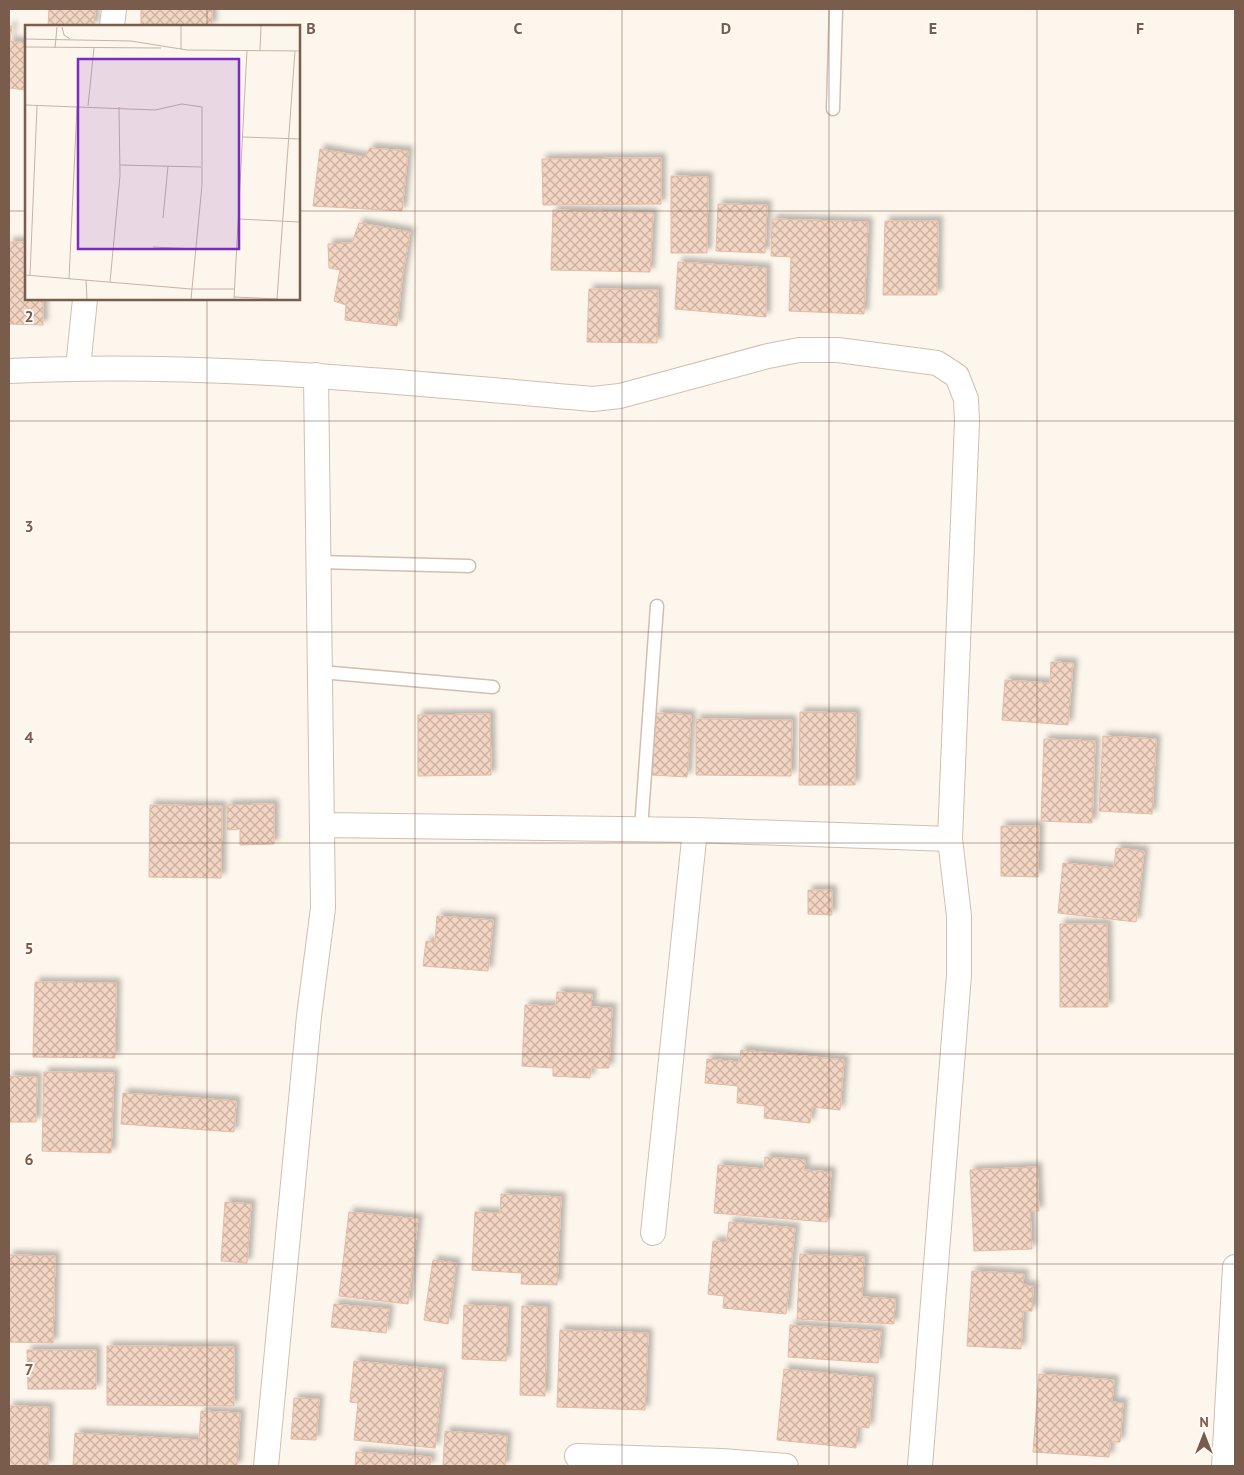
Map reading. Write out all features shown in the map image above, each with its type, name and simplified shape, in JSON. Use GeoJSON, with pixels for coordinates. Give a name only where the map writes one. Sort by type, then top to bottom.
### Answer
{"type":"FeatureCollection","features":[{"type":"Feature","properties":{"kind":"street"},"geometry":{"type":"LineString","coordinates":[[112,25],[114,9]]}},
{"type":"Feature","properties":{"kind":"street"},"geometry":{"type":"LineString","coordinates":[[78,368],[85,300]]}},
{"type":"Feature","properties":{"kind":"street"},"geometry":{"type":"LineString","coordinates":[[9,371],[78,368],[316,375],[593,399],[620,396],[768,356],[799,350],[838,350],[937,363],[957,376],[966,399],[967,422],[950,839],[959,916],[959,975],[920,1466]]}},
{"type":"Feature","properties":{"kind":"street"},"geometry":{"type":"LineString","coordinates":[[266,1466],[308,1026],[323,908],[316,375]]}},
{"type":"Feature","properties":{"kind":"street"},"geometry":{"type":"LineString","coordinates":[[323,825],[695,830],[950,839]]}},
{"type":"Feature","properties":{"kind":"street"},"geometry":{"type":"LineString","coordinates":[[653,1233],[695,830]]}},
{"type":"Feature","properties":{"kind":"street"},"geometry":{"type":"LineString","coordinates":[[1224,1466],[1235,1267]]}},
{"type":"Feature","properties":{"kind":"street"},"geometry":{"type":"LineString","coordinates":[[577,1456],[722,1461],[786,1466]]}},
{"type":"Feature","properties":{"kind":"lane"},"geometry":{"type":"LineString","coordinates":[[833,109],[836,9]]}},
{"type":"Feature","properties":{"kind":"lane"},"geometry":{"type":"LineString","coordinates":[[319,562],[469,566]]}},
{"type":"Feature","properties":{"kind":"lane"},"geometry":{"type":"LineString","coordinates":[[641,829],[657,606]]}},
{"type":"Feature","properties":{"kind":"lane"},"geometry":{"type":"LineString","coordinates":[[321,672],[493,688]]}},
{"type":"Feature","properties":{"kind":"building"},"geometry":{"type":"Polygon","coordinates":[[[49,9],[95,9],[94,25],[48,25],[49,9]]]}},
{"type":"Feature","properties":{"kind":"building"},"geometry":{"type":"Polygon","coordinates":[[[141,9],[212,9],[212,25],[141,25],[141,9]]]}},
{"type":"Feature","properties":{"kind":"building"},"geometry":{"type":"Polygon","coordinates":[[[9,26],[12,26],[10,41],[25,43],[25,90],[9,88],[9,26]]]}},
{"type":"Feature","properties":{"kind":"building"},"geometry":{"type":"Polygon","coordinates":[[[370,148],[408,151],[402,211],[313,206],[320,149],[365,157],[370,148]]]}},
{"type":"Feature","properties":{"kind":"building"},"geometry":{"type":"Polygon","coordinates":[[[661,158],[661,204],[543,205],[542,159],[661,158]]]}},
{"type":"Feature","properties":{"kind":"building"},"geometry":{"type":"Polygon","coordinates":[[[671,176],[708,177],[707,253],[671,253],[671,176]]]}},
{"type":"Feature","properties":{"kind":"building"},"geometry":{"type":"Polygon","coordinates":[[[718,204],[767,205],[765,253],[716,251],[718,204]]]}},
{"type":"Feature","properties":{"kind":"building"},"geometry":{"type":"Polygon","coordinates":[[[553,210],[653,213],[650,272],[551,270],[553,210]]]}},
{"type":"Feature","properties":{"kind":"building"},"geometry":{"type":"Polygon","coordinates":[[[772,219],[868,222],[864,314],[789,311],[791,257],[771,256],[772,219]]]}},
{"type":"Feature","properties":{"kind":"building"},"geometry":{"type":"Polygon","coordinates":[[[885,221],[938,221],[937,295],[883,295],[885,221]]]}},
{"type":"Feature","properties":{"kind":"building"},"geometry":{"type":"Polygon","coordinates":[[[359,223],[410,232],[402,278],[397,326],[345,320],[346,305],[334,301],[340,270],[329,268],[328,244],[352,243],[359,223]]]}},
{"type":"Feature","properties":{"kind":"building"},"geometry":{"type":"Polygon","coordinates":[[[9,242],[25,242],[25,300],[43,300],[43,325],[9,324],[9,242]]]}},
{"type":"Feature","properties":{"kind":"building"},"geometry":{"type":"Polygon","coordinates":[[[678,262],[766,268],[766,317],[675,309],[678,262]]]}},
{"type":"Feature","properties":{"kind":"building"},"geometry":{"type":"Polygon","coordinates":[[[589,289],[658,290],[657,343],[587,342],[589,289]]]}},
{"type":"Feature","properties":{"kind":"building"},"geometry":{"type":"Polygon","coordinates":[[[1051,662],[1073,663],[1068,725],[1002,720],[1005,680],[1050,683],[1051,662]]]}},
{"type":"Feature","properties":{"kind":"building"},"geometry":{"type":"Polygon","coordinates":[[[800,712],[856,713],[855,785],[799,785],[800,712]]]}},
{"type":"Feature","properties":{"kind":"building"},"geometry":{"type":"Polygon","coordinates":[[[656,713],[691,715],[687,777],[652,775],[656,713]]]}},
{"type":"Feature","properties":{"kind":"building"},"geometry":{"type":"Polygon","coordinates":[[[490,714],[491,775],[418,776],[418,715],[490,714]]]}},
{"type":"Feature","properties":{"kind":"building"},"geometry":{"type":"Polygon","coordinates":[[[696,719],[792,720],[791,776],[696,775],[696,719]]]}},
{"type":"Feature","properties":{"kind":"building"},"geometry":{"type":"Polygon","coordinates":[[[1103,736],[1156,739],[1152,814],[1099,811],[1103,736]]]}},
{"type":"Feature","properties":{"kind":"building"},"geometry":{"type":"Polygon","coordinates":[[[1044,739],[1095,741],[1092,823],[1041,821],[1044,739]]]}},
{"type":"Feature","properties":{"kind":"building"},"geometry":{"type":"Polygon","coordinates":[[[274,804],[274,844],[240,845],[240,829],[227,830],[227,805],[274,804]]]}},
{"type":"Feature","properties":{"kind":"building"},"geometry":{"type":"Polygon","coordinates":[[[150,805],[222,806],[221,878],[149,877],[150,805]]]}},
{"type":"Feature","properties":{"kind":"building"},"geometry":{"type":"Polygon","coordinates":[[[1001,826],[1039,826],[1038,877],[1001,876],[1001,826]]]}},
{"type":"Feature","properties":{"kind":"building"},"geometry":{"type":"Polygon","coordinates":[[[1116,848],[1144,851],[1136,922],[1058,913],[1063,863],[1114,868],[1116,848]]]}},
{"type":"Feature","properties":{"kind":"building"},"geometry":{"type":"Polygon","coordinates":[[[808,890],[832,890],[832,915],[808,914],[808,890]]]}},
{"type":"Feature","properties":{"kind":"building"},"geometry":{"type":"Polygon","coordinates":[[[437,916],[493,920],[488,971],[423,966],[426,941],[435,942],[437,916]]]}},
{"type":"Feature","properties":{"kind":"building"},"geometry":{"type":"Polygon","coordinates":[[[1060,924],[1107,924],[1108,1007],[1060,1007],[1060,924]]]}},
{"type":"Feature","properties":{"kind":"building"},"geometry":{"type":"Polygon","coordinates":[[[35,982],[116,983],[115,1058],[33,1057],[35,982]]]}},
{"type":"Feature","properties":{"kind":"building"},"geometry":{"type":"Polygon","coordinates":[[[557,992],[592,994],[591,1007],[612,1008],[609,1068],[591,1068],[590,1078],[553,1076],[553,1068],[522,1066],[525,1005],[556,1006],[557,992]]]}},
{"type":"Feature","properties":{"kind":"building"},"geometry":{"type":"Polygon","coordinates":[[[741,1050],[844,1060],[840,1110],[812,1107],[810,1123],[764,1118],[765,1106],[737,1103],[738,1086],[705,1083],[707,1059],[739,1062],[741,1050]]]}},
{"type":"Feature","properties":{"kind":"building"},"geometry":{"type":"Polygon","coordinates":[[[44,1072],[114,1073],[111,1153],[42,1151],[44,1072]]]}},
{"type":"Feature","properties":{"kind":"building"},"geometry":{"type":"Polygon","coordinates":[[[9,1076],[37,1077],[36,1122],[9,1122],[9,1076]]]}},
{"type":"Feature","properties":{"kind":"building"},"geometry":{"type":"Polygon","coordinates":[[[123,1093],[236,1101],[234,1132],[121,1124],[123,1093]]]}},
{"type":"Feature","properties":{"kind":"building"},"geometry":{"type":"Polygon","coordinates":[[[765,1157],[805,1160],[804,1170],[831,1172],[827,1222],[714,1213],[718,1165],[764,1169],[765,1157]]]}},
{"type":"Feature","properties":{"kind":"building"},"geometry":{"type":"Polygon","coordinates":[[[1037,1167],[1039,1211],[1030,1211],[1032,1249],[974,1251],[970,1170],[1037,1167]]]}},
{"type":"Feature","properties":{"kind":"building"},"geometry":{"type":"Polygon","coordinates":[[[501,1194],[561,1197],[557,1285],[521,1284],[522,1273],[472,1270],[475,1212],[500,1213],[501,1194]]]}},
{"type":"Feature","properties":{"kind":"building"},"geometry":{"type":"Polygon","coordinates":[[[225,1202],[251,1204],[247,1263],[221,1261],[225,1202]]]}},
{"type":"Feature","properties":{"kind":"building"},"geometry":{"type":"Polygon","coordinates":[[[349,1212],[418,1219],[408,1304],[339,1296],[349,1212]]]}},
{"type":"Feature","properties":{"kind":"building"},"geometry":{"type":"Polygon","coordinates":[[[729,1222],[795,1228],[786,1314],[723,1308],[724,1296],[708,1294],[713,1241],[727,1242],[729,1222]]]}},
{"type":"Feature","properties":{"kind":"building"},"geometry":{"type":"Polygon","coordinates":[[[800,1254],[864,1257],[862,1297],[895,1299],[894,1324],[797,1319],[800,1254]]]}},
{"type":"Feature","properties":{"kind":"building"},"geometry":{"type":"Polygon","coordinates":[[[9,1255],[55,1256],[53,1343],[9,1342],[9,1255]]]}},
{"type":"Feature","properties":{"kind":"building"},"geometry":{"type":"Polygon","coordinates":[[[433,1260],[456,1263],[448,1324],[424,1320],[433,1260]]]}},
{"type":"Feature","properties":{"kind":"building"},"geometry":{"type":"Polygon","coordinates":[[[972,1271],[1024,1274],[1023,1285],[1033,1286],[1032,1311],[1023,1311],[1021,1349],[967,1346],[972,1271]]]}},
{"type":"Feature","properties":{"kind":"building"},"geometry":{"type":"Polygon","coordinates":[[[334,1304],[389,1309],[386,1333],[331,1327],[334,1304]]]}},
{"type":"Feature","properties":{"kind":"building"},"geometry":{"type":"Polygon","coordinates":[[[464,1305],[508,1307],[506,1361],[462,1359],[464,1305]]]}},
{"type":"Feature","properties":{"kind":"building"},"geometry":{"type":"Polygon","coordinates":[[[522,1306],[547,1307],[545,1396],[520,1395],[522,1306]]]}},
{"type":"Feature","properties":{"kind":"building"},"geometry":{"type":"Polygon","coordinates":[[[790,1325],[881,1331],[878,1363],[788,1357],[790,1325]]]}},
{"type":"Feature","properties":{"kind":"building"},"geometry":{"type":"Polygon","coordinates":[[[560,1330],[648,1333],[645,1410],[557,1407],[560,1330]]]}},
{"type":"Feature","properties":{"kind":"building"},"geometry":{"type":"Polygon","coordinates":[[[107,1346],[234,1347],[234,1406],[107,1405],[107,1346]]]}},
{"type":"Feature","properties":{"kind":"building"},"geometry":{"type":"Polygon","coordinates":[[[27,1350],[96,1350],[96,1389],[28,1389],[27,1350]]]}},
{"type":"Feature","properties":{"kind":"building"},"geometry":{"type":"Polygon","coordinates":[[[354,1361],[443,1370],[435,1448],[354,1440],[358,1403],[350,1402],[354,1361]]]}},
{"type":"Feature","properties":{"kind":"building"},"geometry":{"type":"Polygon","coordinates":[[[784,1369],[873,1378],[869,1428],[857,1427],[856,1448],[777,1440],[784,1369]]]}},
{"type":"Feature","properties":{"kind":"building"},"geometry":{"type":"Polygon","coordinates":[[[1039,1374],[1114,1380],[1112,1402],[1123,1403],[1120,1442],[1110,1442],[1109,1457],[1033,1452],[1039,1374]]]}},
{"type":"Feature","properties":{"kind":"building"},"geometry":{"type":"Polygon","coordinates":[[[294,1398],[319,1399],[316,1440],[291,1439],[294,1398]]]}},
{"type":"Feature","properties":{"kind":"building"},"geometry":{"type":"Polygon","coordinates":[[[9,1406],[49,1407],[48,1466],[9,1466],[9,1406]]]}},
{"type":"Feature","properties":{"kind":"building"},"geometry":{"type":"Polygon","coordinates":[[[201,1411],[240,1413],[237,1466],[73,1466],[75,1433],[199,1440],[201,1411]]]}},
{"type":"Feature","properties":{"kind":"building"},"geometry":{"type":"Polygon","coordinates":[[[445,1431],[507,1436],[505,1466],[443,1466],[445,1431]]]}},
{"type":"Feature","properties":{"kind":"building"},"geometry":{"type":"Polygon","coordinates":[[[356,1452],[431,1457],[430,1466],[355,1466],[356,1452]]]}}]}
